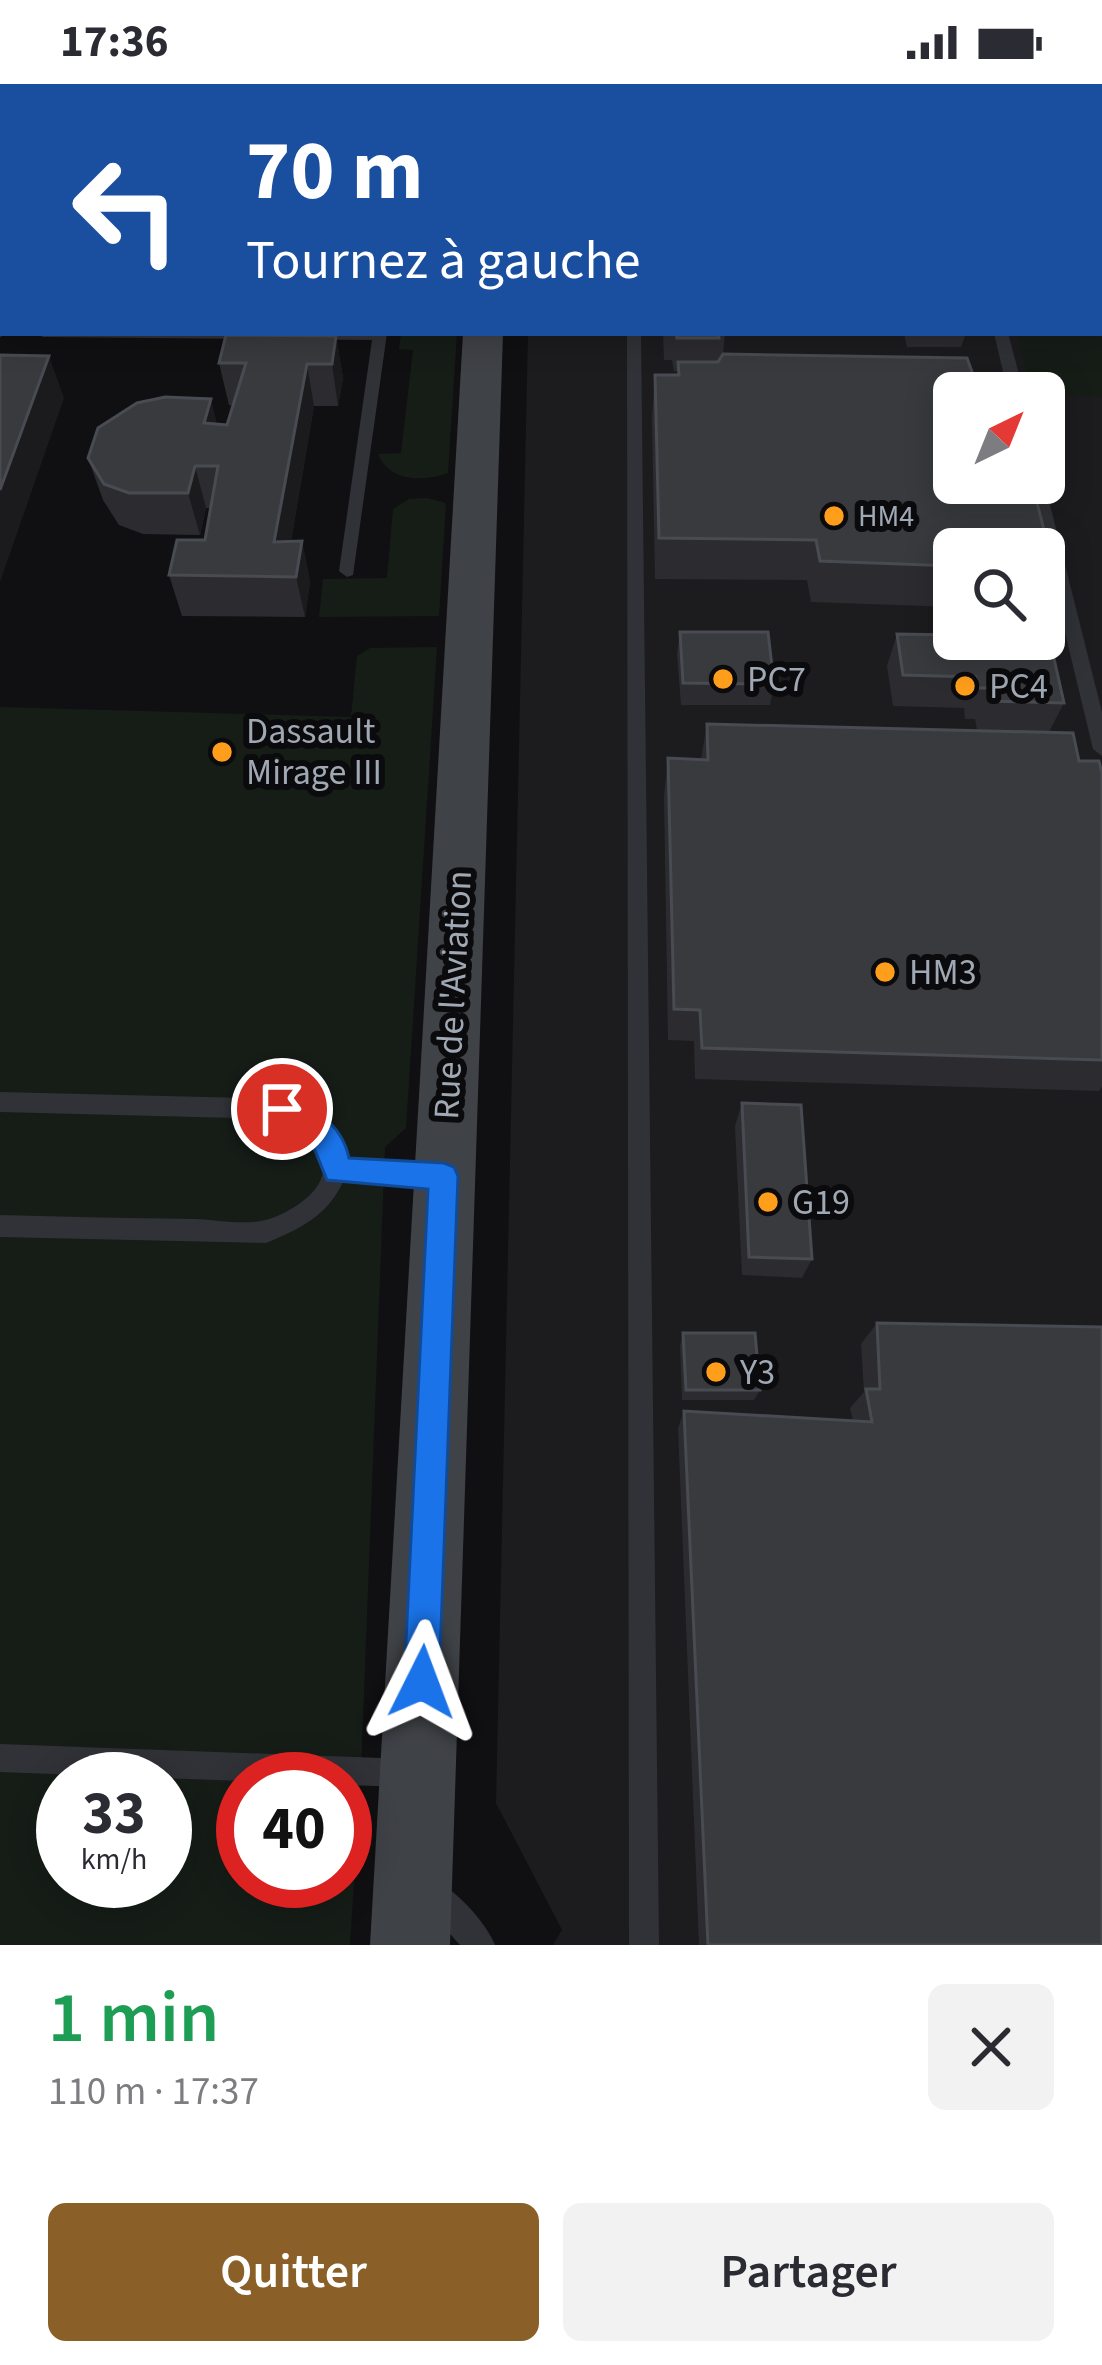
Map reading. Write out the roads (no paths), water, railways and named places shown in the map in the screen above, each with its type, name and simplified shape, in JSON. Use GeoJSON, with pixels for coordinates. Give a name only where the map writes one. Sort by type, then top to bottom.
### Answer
{"type":"FeatureCollection","features":[{"type":"Feature","properties":{"kind":"street","name":"Rue de l'Aviation"},"geometry":{"type":"LineString","coordinates":[[410,1945],[483,336]]}},
{"type":"Feature","properties":{"kind":"lane"},"geometry":{"type":"LineString","coordinates":[[347,571],[379,336]]}},
{"type":"Feature","properties":{"kind":"lane"},"geometry":{"type":"LineString","coordinates":[[634,336],[644,1945]]}},
{"type":"Feature","properties":{"kind":"lane"},"geometry":{"type":"LineString","coordinates":[[1002,336],[1011,372]]}},
{"type":"Feature","properties":{"kind":"lane"},"geometry":{"type":"LineString","coordinates":[[1042,504],[1102,749]]}},
{"type":"Feature","properties":{"kind":"lane"},"geometry":{"type":"LineString","coordinates":[[0,1102],[282,1109],[310,1121],[331,1142],[338,1171],[324,1200],[297,1221],[266,1232],[0,1226]]}},
{"type":"Feature","properties":{"kind":"lane"},"geometry":{"type":"LineString","coordinates":[[338,1171],[444,1176]]}},
{"type":"Feature","properties":{"kind":"lane"},"geometry":{"type":"LineString","coordinates":[[0,1758],[418,1774]]}},
{"type":"Feature","properties":{"kind":"lane"},"geometry":{"type":"LineString","coordinates":[[414,1874],[480,1945]]}},
{"type":"Feature","properties":{"kind":"place","name":"HM4"},"geometry":{"type":"Point","coordinates":[834,516]}},
{"type":"Feature","properties":{"kind":"place","name":"PC7"},"geometry":{"type":"Point","coordinates":[723,679]}},
{"type":"Feature","properties":{"kind":"place","name":"PC4"},"geometry":{"type":"Point","coordinates":[965,686]}},
{"type":"Feature","properties":{"kind":"place","name":"Dassault Mirage III"},"geometry":{"type":"Point","coordinates":[222,752]}},
{"type":"Feature","properties":{"kind":"place","name":"HM3"},"geometry":{"type":"Point","coordinates":[885,972]}},
{"type":"Feature","properties":{"kind":"place","name":"G19"},"geometry":{"type":"Point","coordinates":[768,1202]}},
{"type":"Feature","properties":{"kind":"place","name":"Y3"},"geometry":{"type":"Point","coordinates":[716,1372]}}]}
